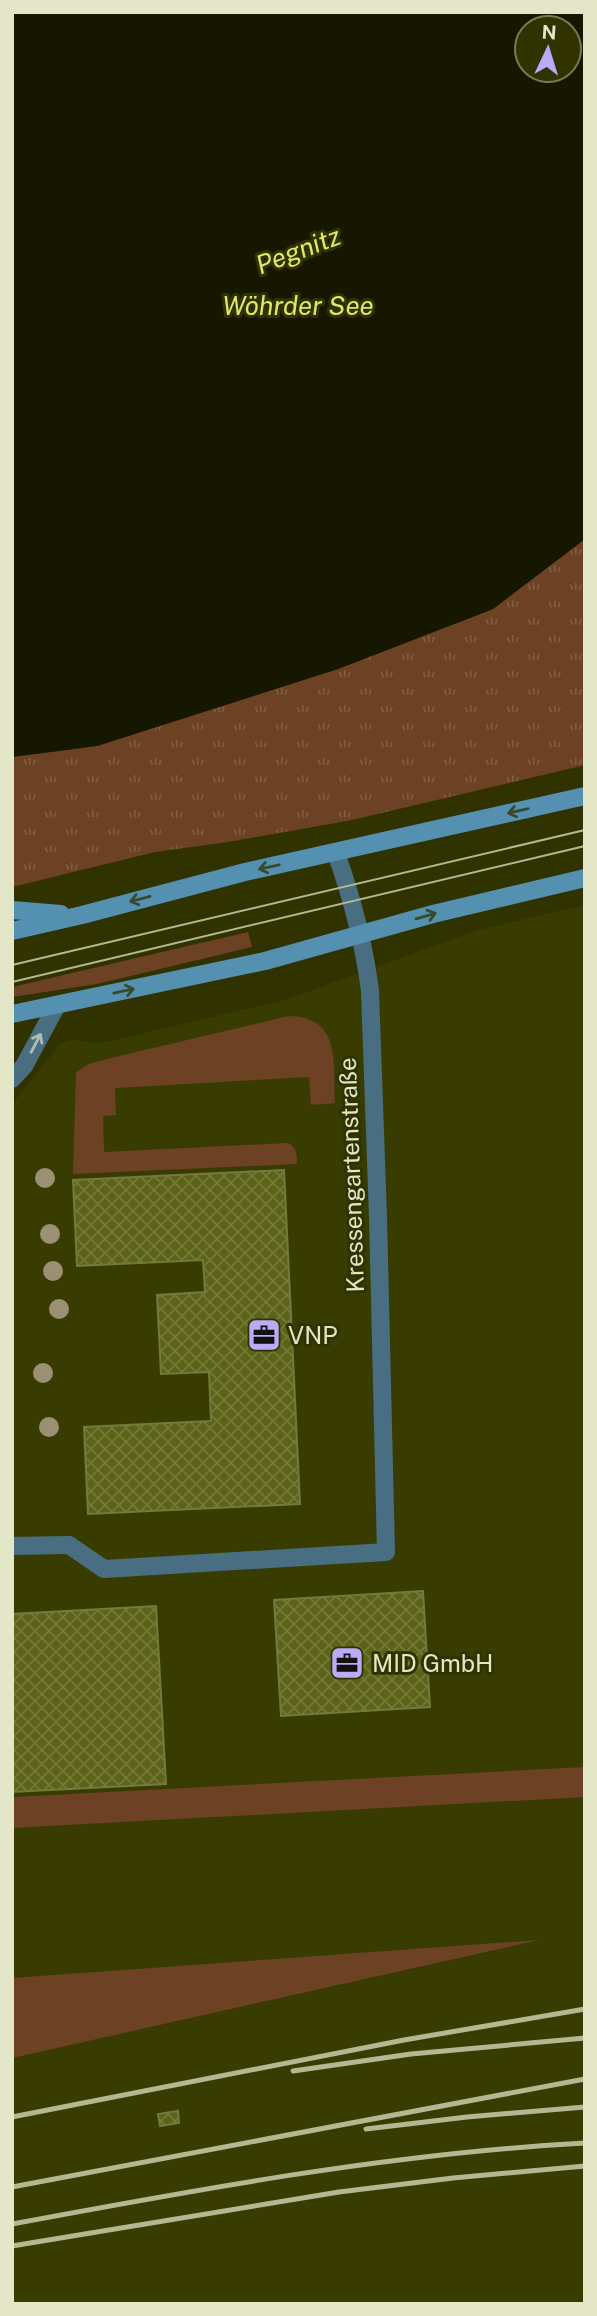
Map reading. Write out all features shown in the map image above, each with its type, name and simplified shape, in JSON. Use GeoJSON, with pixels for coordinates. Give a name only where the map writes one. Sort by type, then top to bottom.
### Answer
{"type":"FeatureCollection","features":[{"type":"Feature","properties":{"kind":"main road"},"geometry":{"type":"LineString","coordinates":[[12,931],[245,872],[585,796]]}},
{"type":"Feature","properties":{"kind":"main road"},"geometry":{"type":"LineString","coordinates":[[12,1014],[265,961],[433,914],[585,878]]}},
{"type":"Feature","properties":{"kind":"main road"},"geometry":{"type":"LineString","coordinates":[[12,910],[82,915]]}},
{"type":"Feature","properties":{"kind":"street","name":"Kressengartenstraße"},"geometry":{"type":"LineString","coordinates":[[12,1546],[69,1545],[104,1569],[386,1552],[370,1003],[361,935],[353,901],[336,853]]}},
{"type":"Feature","properties":{"kind":"street"},"geometry":{"type":"LineString","coordinates":[[12,1079],[24,1066],[57,1005]]}},
{"type":"Feature","properties":{"kind":"shaded area"},"geometry":{"type":"Polygon","coordinates":[[[585,905],[585,2304],[12,2304],[12,1104],[61,1043],[72,1040],[101,1043],[285,1000],[478,930],[585,905]]]}},
{"type":"Feature","properties":{"kind":"green space"},"geometry":{"type":"Polygon","coordinates":[[[585,539],[585,765],[352,820],[155,852],[12,887],[12,757],[97,746],[338,669],[493,609],[585,539]]]}},
{"type":"Feature","properties":{"kind":"green space"},"geometry":{"type":"Polygon","coordinates":[[[248,932],[252,947],[97,984],[12,997],[12,987],[248,932]]]}},
{"type":"Feature","properties":{"kind":"green space"},"geometry":{"type":"Polygon","coordinates":[[[289,1016],[306,1018],[326,1034],[334,1059],[335,1103],[311,1105],[309,1077],[115,1088],[116,1115],[103,1116],[104,1152],[288,1143],[295,1149],[297,1164],[73,1174],[76,1072],[89,1064],[111,1058],[289,1016]]]}},
{"type":"Feature","properties":{"kind":"green space"},"geometry":{"type":"Polygon","coordinates":[[[585,1767],[585,1797],[12,1828],[12,1797],[585,1767]]]}},
{"type":"Feature","properties":{"kind":"green space"},"geometry":{"type":"Polygon","coordinates":[[[539,1940],[12,2058],[12,1978],[539,1940]]]}},
{"type":"Feature","properties":{"kind":"water","name":"Wöhrder See"},"geometry":{"type":"Polygon","coordinates":[[[12,12],[585,12],[585,539],[493,609],[338,669],[97,746],[12,757],[12,12]]]}},
{"type":"Feature","properties":{"kind":"building"},"geometry":{"type":"Polygon","coordinates":[[[284,1170],[300,1504],[88,1514],[84,1427],[211,1421],[209,1372],[161,1374],[157,1295],[205,1292],[203,1260],[77,1266],[73,1180],[284,1170]]]}},
{"type":"Feature","properties":{"kind":"building"},"geometry":{"type":"Polygon","coordinates":[[[423,1591],[430,1707],[281,1716],[274,1600],[423,1591]]]}},
{"type":"Feature","properties":{"kind":"building"},"geometry":{"type":"Polygon","coordinates":[[[156,1606],[166,1784],[12,1792],[12,1614],[156,1606]]]}},
{"type":"Feature","properties":{"kind":"building"},"geometry":{"type":"Polygon","coordinates":[[[178,2111],[179,2123],[160,2126],[158,2114],[178,2111]]]}},
{"type":"Feature","properties":{"kind":"tram line"},"geometry":{"type":"LineString","coordinates":[[12,965],[585,830]]}},
{"type":"Feature","properties":{"kind":"tram line"},"geometry":{"type":"LineString","coordinates":[[12,982],[585,846]]}},
{"type":"Feature","properties":{"kind":"railway"},"geometry":{"type":"LineString","coordinates":[[12,2117],[404,2040],[585,2009]]}},
{"type":"Feature","properties":{"kind":"railway"},"geometry":{"type":"LineString","coordinates":[[293,2071],[411,2054],[585,2038]]}},
{"type":"Feature","properties":{"kind":"railway"},"geometry":{"type":"LineString","coordinates":[[12,2187],[585,2079]]}},
{"type":"Feature","properties":{"kind":"railway"},"geometry":{"type":"LineString","coordinates":[[366,2129],[585,2107]]}},
{"type":"Feature","properties":{"kind":"railway"},"geometry":{"type":"LineString","coordinates":[[12,2224],[297,2174],[441,2155],[585,2143]]}},
{"type":"Feature","properties":{"kind":"railway"},"geometry":{"type":"LineString","coordinates":[[12,2246],[339,2192],[585,2166]]}},
{"type":"Feature","properties":{"kind":"place","name":"VNP"},"geometry":{"type":"Point","coordinates":[264,1335]}},
{"type":"Feature","properties":{"kind":"place","name":"MID GmbH"},"geometry":{"type":"Point","coordinates":[347,1663]}},
{"type":"Feature","properties":{"kind":"water label","name":"Pegnitz"},"geometry":{"type":"Point","coordinates":[298,250]}}]}
